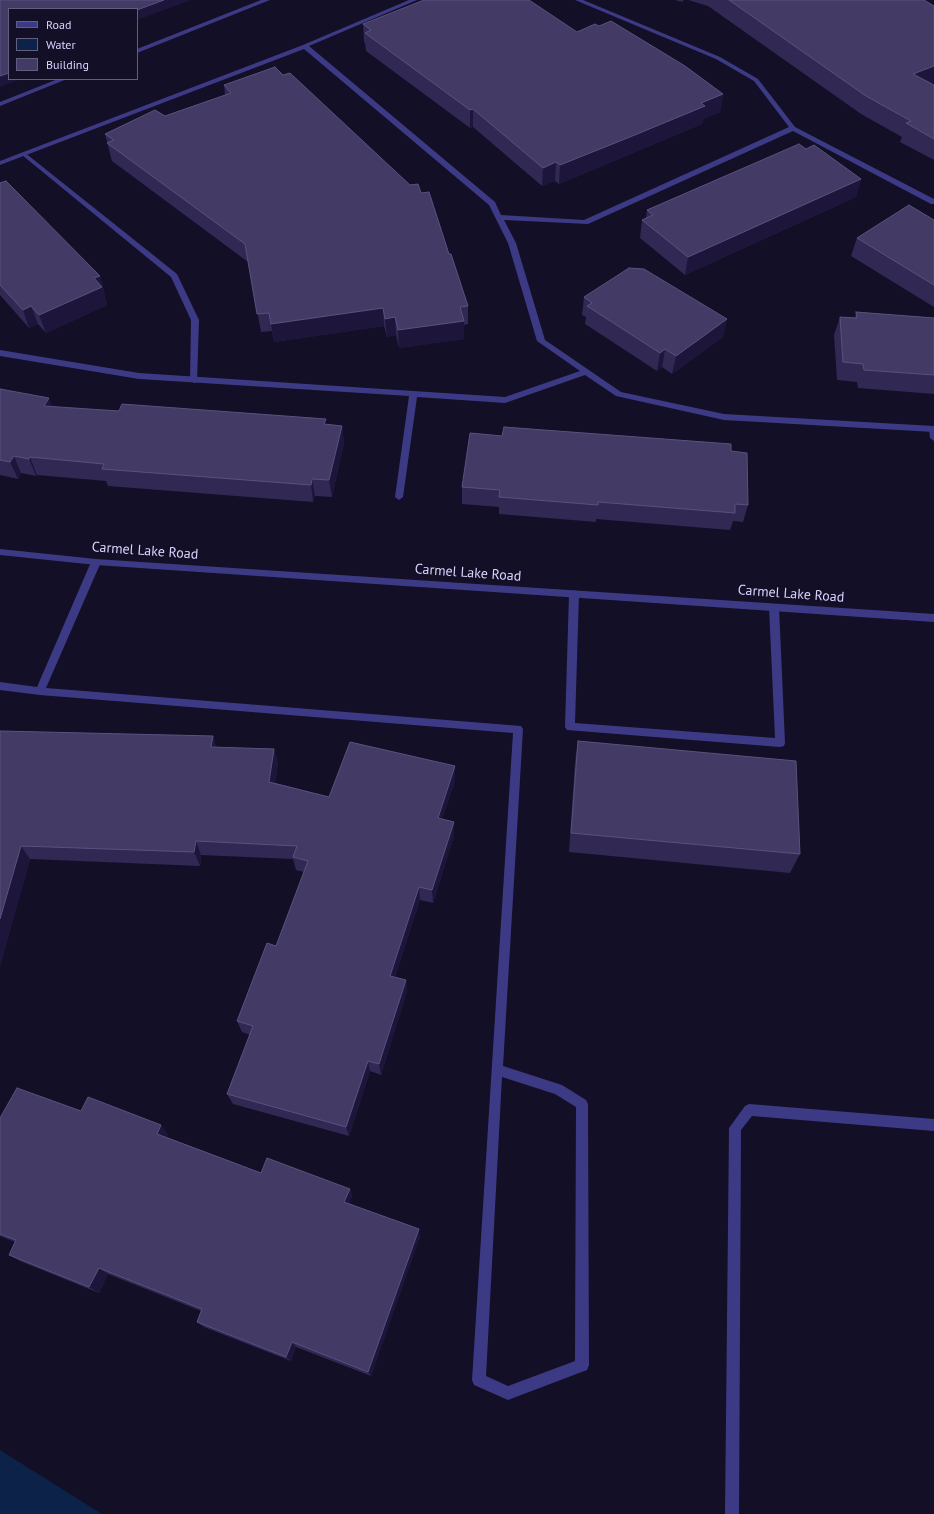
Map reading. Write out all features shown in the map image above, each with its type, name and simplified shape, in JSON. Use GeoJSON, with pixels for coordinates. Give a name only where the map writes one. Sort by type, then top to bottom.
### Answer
{"type":"FeatureCollection","features":[{"type":"Feature","properties":{"kind":"street"},"geometry":{"type":"LineString","coordinates":[[138,51],[267,0]]}},
{"type":"Feature","properties":{"kind":"street"},"geometry":{"type":"LineString","coordinates":[[0,163],[305,46],[414,0]]}},
{"type":"Feature","properties":{"kind":"street"},"geometry":{"type":"LineString","coordinates":[[578,0],[718,58],[756,80],[793,128],[934,202]]}},
{"type":"Feature","properties":{"kind":"street"},"geometry":{"type":"LineString","coordinates":[[305,46],[492,204],[512,243],[541,341],[619,394],[724,417],[934,432]]}},
{"type":"Feature","properties":{"kind":"street"},"geometry":{"type":"LineString","coordinates":[[0,104],[61,80]]}},
{"type":"Feature","properties":{"kind":"street"},"geometry":{"type":"LineString","coordinates":[[498,217],[585,222],[793,128]]}},
{"type":"Feature","properties":{"kind":"street"},"geometry":{"type":"LineString","coordinates":[[24,154],[174,276],[195,320],[194,380]]}},
{"type":"Feature","properties":{"kind":"street"},"geometry":{"type":"LineString","coordinates":[[0,353],[139,376],[505,400],[586,372]]}},
{"type":"Feature","properties":{"kind":"street"},"geometry":{"type":"LineString","coordinates":[[399,497],[413,394]]}},
{"type":"Feature","properties":{"kind":"street","name":"Carmel Lake Road"},"geometry":{"type":"LineString","coordinates":[[0,552],[96,562],[934,618]]}},
{"type":"Feature","properties":{"kind":"street"},"geometry":{"type":"LineString","coordinates":[[40,691],[96,562]]}},
{"type":"Feature","properties":{"kind":"street"},"geometry":{"type":"LineString","coordinates":[[574,594],[570,728],[780,743],[774,607]]}},
{"type":"Feature","properties":{"kind":"street"},"geometry":{"type":"LineString","coordinates":[[0,686],[40,691],[518,728],[497,1070],[479,1380],[508,1393],[582,1365],[582,1104],[558,1089],[497,1070]]}},
{"type":"Feature","properties":{"kind":"street"},"geometry":{"type":"LineString","coordinates":[[732,1514],[735,1128],[750,1110],[934,1125]]}},
{"type":"Feature","properties":{"kind":"water"},"geometry":{"type":"Polygon","coordinates":[[[0,1450],[102,1514],[0,1514],[0,1450]]]}},
{"type":"Feature","properties":{"kind":"building"},"geometry":{"type":"Polygon","coordinates":[[[0,0],[164,0],[138,10],[138,8],[8,8],[8,73],[0,76],[0,0]]]}},
{"type":"Feature","properties":{"kind":"building"},"geometry":{"type":"Polygon","coordinates":[[[424,0],[529,0],[577,32],[595,24],[599,26],[611,21],[685,66],[723,94],[701,103],[705,106],[625,139],[560,165],[556,162],[543,168],[473,109],[470,110],[365,33],[371,30],[363,24],[424,0]]]}},
{"type":"Feature","properties":{"kind":"building"},"geometry":{"type":"Polygon","coordinates":[[[729,0],[924,0],[934,6],[934,66],[913,74],[934,85],[934,139],[906,123],[911,121],[866,96],[729,0]]]}},
{"type":"Feature","properties":{"kind":"building"},"geometry":{"type":"Polygon","coordinates":[[[275,67],[283,75],[290,73],[410,185],[418,184],[421,193],[429,192],[468,306],[460,307],[464,321],[398,330],[395,317],[385,319],[383,308],[271,324],[269,313],[257,314],[245,244],[107,143],[114,140],[105,134],[155,110],[165,116],[231,93],[224,85],[275,67]]]}},
{"type":"Feature","properties":{"kind":"building"},"geometry":{"type":"Polygon","coordinates":[[[799,144],[806,149],[814,145],[861,179],[688,257],[642,220],[653,215],[647,210],[799,144]]]}},
{"type":"Feature","properties":{"kind":"building"},"geometry":{"type":"Polygon","coordinates":[[[6,181],[100,276],[94,278],[102,287],[39,315],[31,306],[23,310],[0,285],[0,183],[6,181]]]}},
{"type":"Feature","properties":{"kind":"building"},"geometry":{"type":"Polygon","coordinates":[[[909,205],[934,220],[934,285],[857,238],[909,205]]]}},
{"type":"Feature","properties":{"kind":"building"},"geometry":{"type":"Polygon","coordinates":[[[629,268],[644,269],[727,319],[676,356],[665,349],[660,353],[587,306],[592,303],[584,297],[629,268]]]}},
{"type":"Feature","properties":{"kind":"building"},"geometry":{"type":"Polygon","coordinates":[[[856,312],[934,318],[934,375],[864,370],[863,364],[843,362],[840,317],[857,318],[856,312]]]}},
{"type":"Feature","properties":{"kind":"building"},"geometry":{"type":"Polygon","coordinates":[[[0,389],[49,398],[44,406],[119,411],[122,404],[326,419],[324,424],[342,426],[329,480],[312,479],[311,485],[102,469],[104,464],[30,457],[29,459],[14,456],[10,462],[0,460],[0,389]]]}},
{"type":"Feature","properties":{"kind":"building"},"geometry":{"type":"Polygon","coordinates":[[[504,427],[731,444],[731,451],[747,453],[748,505],[735,504],[735,513],[598,502],[598,505],[499,497],[500,490],[462,487],[470,433],[502,436],[504,427]]]}},
{"type":"Feature","properties":{"kind":"building"},"geometry":{"type":"Polygon","coordinates":[[[0,731],[213,736],[211,747],[274,749],[269,782],[329,797],[350,742],[455,766],[438,818],[454,822],[432,890],[419,887],[390,976],[406,980],[379,1064],[368,1061],[346,1127],[227,1094],[253,1026],[237,1021],[267,943],[276,946],[308,861],[293,857],[297,846],[196,841],[194,852],[21,846],[0,919],[0,731]]]}},
{"type":"Feature","properties":{"kind":"building"},"geometry":{"type":"Polygon","coordinates":[[[578,741],[796,761],[800,854],[571,833],[578,741]]]}},
{"type":"Feature","properties":{"kind":"building"},"geometry":{"type":"Polygon","coordinates":[[[17,1088],[81,1111],[88,1097],[161,1125],[157,1134],[261,1173],[267,1158],[350,1189],[344,1202],[419,1229],[368,1372],[292,1342],[286,1357],[197,1322],[202,1309],[99,1268],[89,1287],[9,1255],[16,1240],[0,1234],[0,1118],[17,1088]]]}}]}
